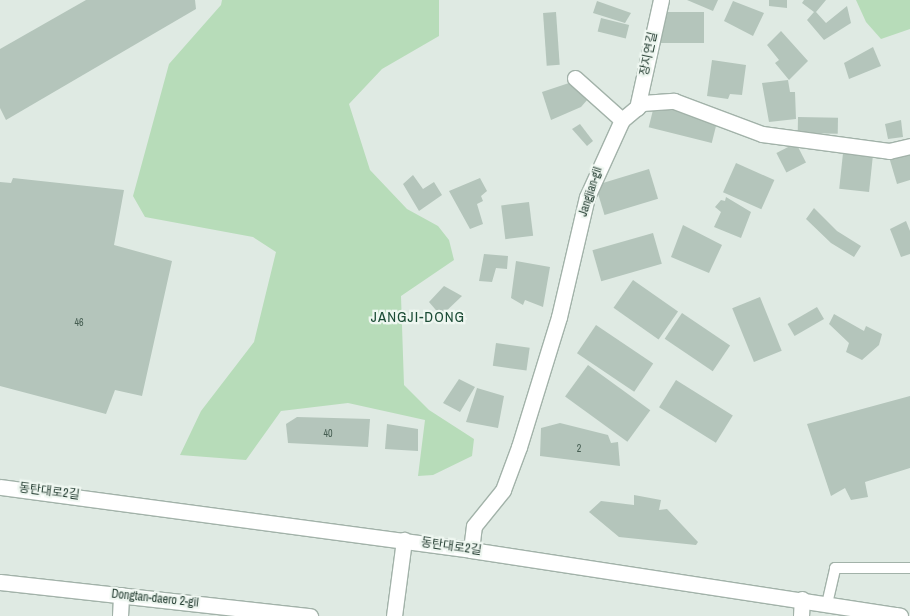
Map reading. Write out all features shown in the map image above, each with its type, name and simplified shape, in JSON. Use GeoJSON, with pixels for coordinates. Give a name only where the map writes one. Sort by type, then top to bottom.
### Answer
{"type":"FeatureCollection","features":[{"type":"Feature","properties":{"kind":"street","name":"장지연길"},"geometry":{"type":"LineString","coordinates":[[636,108],[661,0]]}},
{"type":"Feature","properties":{"kind":"street"},"geometry":{"type":"LineString","coordinates":[[576,78],[622,120]]}},
{"type":"Feature","properties":{"kind":"street","name":"Jangjian-gil"},"geometry":{"type":"LineString","coordinates":[[471,550],[474,526],[503,490],[519,447],[559,317],[587,197],[622,120],[642,103],[674,101],[762,134],[889,152],[910,146]]}},
{"type":"Feature","properties":{"kind":"street","name":"동탄대로2길"},"geometry":{"type":"LineString","coordinates":[[0,487],[404,540],[802,599],[874,614],[900,616]]}},
{"type":"Feature","properties":{"kind":"street"},"geometry":{"type":"LineString","coordinates":[[394,616],[404,540]]}},
{"type":"Feature","properties":{"kind":"street","name":"Dongtan-daero 2-gil"},"geometry":{"type":"LineString","coordinates":[[0,582],[310,616]]}},
{"type":"Feature","properties":{"kind":"street"},"geometry":{"type":"LineString","coordinates":[[120,616],[121,595]]}},
{"type":"Feature","properties":{"kind":"street"},"geometry":{"type":"LineString","coordinates":[[801,616],[802,599]]}},
{"type":"Feature","properties":{"kind":"lane"},"geometry":{"type":"LineString","coordinates":[[827,604],[835,568],[910,568]]}},
{"type":"Feature","properties":{"kind":"green space"},"geometry":{"type":"Polygon","coordinates":[[[222,0],[439,0],[439,36],[382,69],[349,104],[370,170],[407,209],[438,226],[449,240],[454,260],[401,296],[404,385],[429,410],[474,439],[472,456],[433,475],[418,476],[425,420],[348,403],[281,411],[246,460],[180,455],[201,411],[254,342],[276,252],[253,237],[145,217],[133,196],[169,64],[221,5],[222,0]]]}},
{"type":"Feature","properties":{"kind":"green space"},"geometry":{"type":"Polygon","coordinates":[[[856,0],[910,0],[910,29],[881,39],[866,22],[856,0]]]}},
{"type":"Feature","properties":{"kind":"building"},"geometry":{"type":"Polygon","coordinates":[[[86,0],[195,0],[196,9],[6,120],[0,108],[0,49],[86,0]]]}},
{"type":"Feature","properties":{"kind":"building"},"geometry":{"type":"Polygon","coordinates":[[[687,0],[718,0],[713,11],[687,0]]]}},
{"type":"Feature","properties":{"kind":"building"},"geometry":{"type":"Polygon","coordinates":[[[769,0],[787,0],[787,8],[769,6],[769,0]]]}},
{"type":"Feature","properties":{"kind":"building"},"geometry":{"type":"Polygon","coordinates":[[[804,0],[826,0],[816,12],[826,23],[847,6],[851,23],[824,40],[807,20],[814,12],[802,3],[804,0]]]}},
{"type":"Feature","properties":{"kind":"building"},"geometry":{"type":"Polygon","coordinates":[[[597,1],[631,13],[625,23],[593,13],[597,1]]]}},
{"type":"Feature","properties":{"kind":"building"},"geometry":{"type":"Polygon","coordinates":[[[733,1],[764,13],[753,36],[724,21],[733,1]]]}},
{"type":"Feature","properties":{"kind":"building"},"geometry":{"type":"Polygon","coordinates":[[[556,12],[560,65],[547,66],[543,13],[556,12]]]}},
{"type":"Feature","properties":{"kind":"building"},"geometry":{"type":"Polygon","coordinates":[[[660,12],[704,12],[704,43],[660,43],[660,12]]]}},
{"type":"Feature","properties":{"kind":"building"},"geometry":{"type":"Polygon","coordinates":[[[601,18],[629,25],[626,39],[598,32],[601,18]]]}},
{"type":"Feature","properties":{"kind":"building"},"geometry":{"type":"Polygon","coordinates":[[[781,31],[808,61],[789,80],[775,63],[779,60],[767,45],[781,31]]]}},
{"type":"Feature","properties":{"kind":"building"},"geometry":{"type":"Polygon","coordinates":[[[873,47],[881,66],[849,79],[844,63],[873,47]]]}},
{"type":"Feature","properties":{"kind":"building"},"geometry":{"type":"Polygon","coordinates":[[[712,60],[746,65],[742,95],[730,94],[728,99],[707,96],[712,60]]]}},
{"type":"Feature","properties":{"kind":"building"},"geometry":{"type":"Polygon","coordinates":[[[788,80],[790,92],[795,92],[796,119],[769,122],[762,83],[788,80]]]}},
{"type":"Feature","properties":{"kind":"building"},"geometry":{"type":"Polygon","coordinates":[[[572,82],[588,99],[581,107],[551,120],[542,92],[572,82]]]}},
{"type":"Feature","properties":{"kind":"building"},"geometry":{"type":"Polygon","coordinates":[[[655,102],[718,118],[712,143],[649,127],[655,102]]]}},
{"type":"Feature","properties":{"kind":"building"},"geometry":{"type":"Polygon","coordinates":[[[798,117],[838,118],[838,134],[798,133],[798,117]]]}},
{"type":"Feature","properties":{"kind":"building"},"geometry":{"type":"Polygon","coordinates":[[[901,120],[903,137],[888,139],[885,124],[901,120]]]}},
{"type":"Feature","properties":{"kind":"building"},"geometry":{"type":"Polygon","coordinates":[[[580,124],[593,141],[587,146],[572,129],[580,124]]]}},
{"type":"Feature","properties":{"kind":"building"},"geometry":{"type":"Polygon","coordinates":[[[796,143],[806,163],[786,173],[776,153],[796,143]]]}},
{"type":"Feature","properties":{"kind":"building"},"geometry":{"type":"Polygon","coordinates":[[[843,153],[873,156],[869,192],[839,189],[843,153]]]}},
{"type":"Feature","properties":{"kind":"building"},"geometry":{"type":"Polygon","coordinates":[[[910,154],[910,180],[897,184],[889,157],[910,154]]]}},
{"type":"Feature","properties":{"kind":"building"},"geometry":{"type":"Polygon","coordinates":[[[736,163],[774,180],[761,209],[723,192],[736,163]]]}},
{"type":"Feature","properties":{"kind":"building"},"geometry":{"type":"Polygon","coordinates":[[[649,169],[658,199],[605,215],[595,185],[649,169]]]}},
{"type":"Feature","properties":{"kind":"building"},"geometry":{"type":"Polygon","coordinates":[[[413,175],[423,189],[434,182],[442,195],[419,211],[403,184],[413,175]]]}},
{"type":"Feature","properties":{"kind":"building"},"geometry":{"type":"Polygon","coordinates":[[[13,178],[124,190],[114,245],[172,261],[142,396],[115,390],[106,414],[0,386],[0,182],[11,183],[13,178]]]}},
{"type":"Feature","properties":{"kind":"building"},"geometry":{"type":"Polygon","coordinates":[[[480,178],[487,191],[481,196],[483,201],[477,204],[483,224],[470,229],[449,191],[480,178]]]}},
{"type":"Feature","properties":{"kind":"building"},"geometry":{"type":"Polygon","coordinates":[[[726,197],[751,212],[741,238],[714,227],[721,212],[715,207],[721,200],[725,201],[726,197]]]}},
{"type":"Feature","properties":{"kind":"building"},"geometry":{"type":"Polygon","coordinates":[[[529,202],[533,236],[505,239],[501,205],[529,202]]]}},
{"type":"Feature","properties":{"kind":"building"},"geometry":{"type":"Polygon","coordinates":[[[814,208],[837,231],[861,246],[854,257],[831,243],[806,219],[814,208]]]}},
{"type":"Feature","properties":{"kind":"building"},"geometry":{"type":"Polygon","coordinates":[[[906,221],[910,231],[910,254],[901,257],[890,229],[906,221]]]}},
{"type":"Feature","properties":{"kind":"building"},"geometry":{"type":"Polygon","coordinates":[[[683,225],[722,245],[709,273],[671,257],[683,225]]]}},
{"type":"Feature","properties":{"kind":"building"},"geometry":{"type":"Polygon","coordinates":[[[653,233],[662,264],[601,281],[592,250],[653,233]]]}},
{"type":"Feature","properties":{"kind":"building"},"geometry":{"type":"Polygon","coordinates":[[[484,254],[508,256],[507,269],[496,268],[492,282],[479,281],[484,254]]]}},
{"type":"Feature","properties":{"kind":"building"},"geometry":{"type":"Polygon","coordinates":[[[516,261],[550,267],[543,307],[525,300],[523,305],[511,298],[516,261]]]}},
{"type":"Feature","properties":{"kind":"building"},"geometry":{"type":"Polygon","coordinates":[[[633,280],[678,312],[659,339],[613,308],[633,280]]]}},
{"type":"Feature","properties":{"kind":"building"},"geometry":{"type":"Polygon","coordinates":[[[444,286],[462,296],[441,316],[429,302],[444,286]]]}},
{"type":"Feature","properties":{"kind":"building"},"geometry":{"type":"Polygon","coordinates":[[[760,297],[782,351],[754,362],[732,308],[760,297]]]}},
{"type":"Feature","properties":{"kind":"building"},"geometry":{"type":"Polygon","coordinates":[[[817,307],[824,319],[795,336],[788,324],[817,307]]]}},
{"type":"Feature","properties":{"kind":"building"},"geometry":{"type":"Polygon","coordinates":[[[682,313],[730,345],[713,371],[665,339],[682,313]]]}},
{"type":"Feature","properties":{"kind":"building"},"geometry":{"type":"Polygon","coordinates":[[[834,314],[864,331],[866,326],[882,334],[879,345],[862,360],[846,352],[849,343],[829,324],[834,314]]]}},
{"type":"Feature","properties":{"kind":"building"},"geometry":{"type":"Polygon","coordinates":[[[596,325],[653,364],[634,392],[577,353],[596,325]]]}},
{"type":"Feature","properties":{"kind":"building"},"geometry":{"type":"Polygon","coordinates":[[[496,343],[530,348],[526,371],[493,366],[496,343]]]}},
{"type":"Feature","properties":{"kind":"building"},"geometry":{"type":"Polygon","coordinates":[[[588,365],[650,410],[627,442],[565,397],[588,365]]]}},
{"type":"Feature","properties":{"kind":"building"},"geometry":{"type":"Polygon","coordinates":[[[459,379],[475,387],[460,412],[443,403],[459,379]]]}},
{"type":"Feature","properties":{"kind":"building"},"geometry":{"type":"Polygon","coordinates":[[[676,380],[733,416],[716,443],[659,407],[676,380]]]}},
{"type":"Feature","properties":{"kind":"building"},"geometry":{"type":"Polygon","coordinates":[[[477,388],[504,396],[498,428],[466,422],[477,388]]]}},
{"type":"Feature","properties":{"kind":"building"},"geometry":{"type":"Polygon","coordinates":[[[910,396],[910,468],[865,482],[868,497],[851,500],[845,488],[831,496],[807,424],[910,396]]]}},
{"type":"Feature","properties":{"kind":"building"},"geometry":{"type":"Polygon","coordinates":[[[297,417],[370,419],[368,447],[288,443],[286,424],[297,417]]]}},
{"type":"Feature","properties":{"kind":"building"},"geometry":{"type":"Polygon","coordinates":[[[560,423],[608,435],[611,443],[618,442],[620,466],[540,456],[541,428],[560,423]]]}},
{"type":"Feature","properties":{"kind":"building"},"geometry":{"type":"Polygon","coordinates":[[[387,424],[418,429],[418,451],[385,449],[387,424]]]}},
{"type":"Feature","properties":{"kind":"building"},"geometry":{"type":"Polygon","coordinates":[[[634,495],[661,500],[659,510],[667,509],[698,542],[696,545],[619,537],[589,512],[601,501],[634,505],[634,495]]]}},
{"type":"Feature","properties":{"kind":"district","name":"JANGJI-DONG"},"geometry":{"type":"Point","coordinates":[418,317]}}]}
